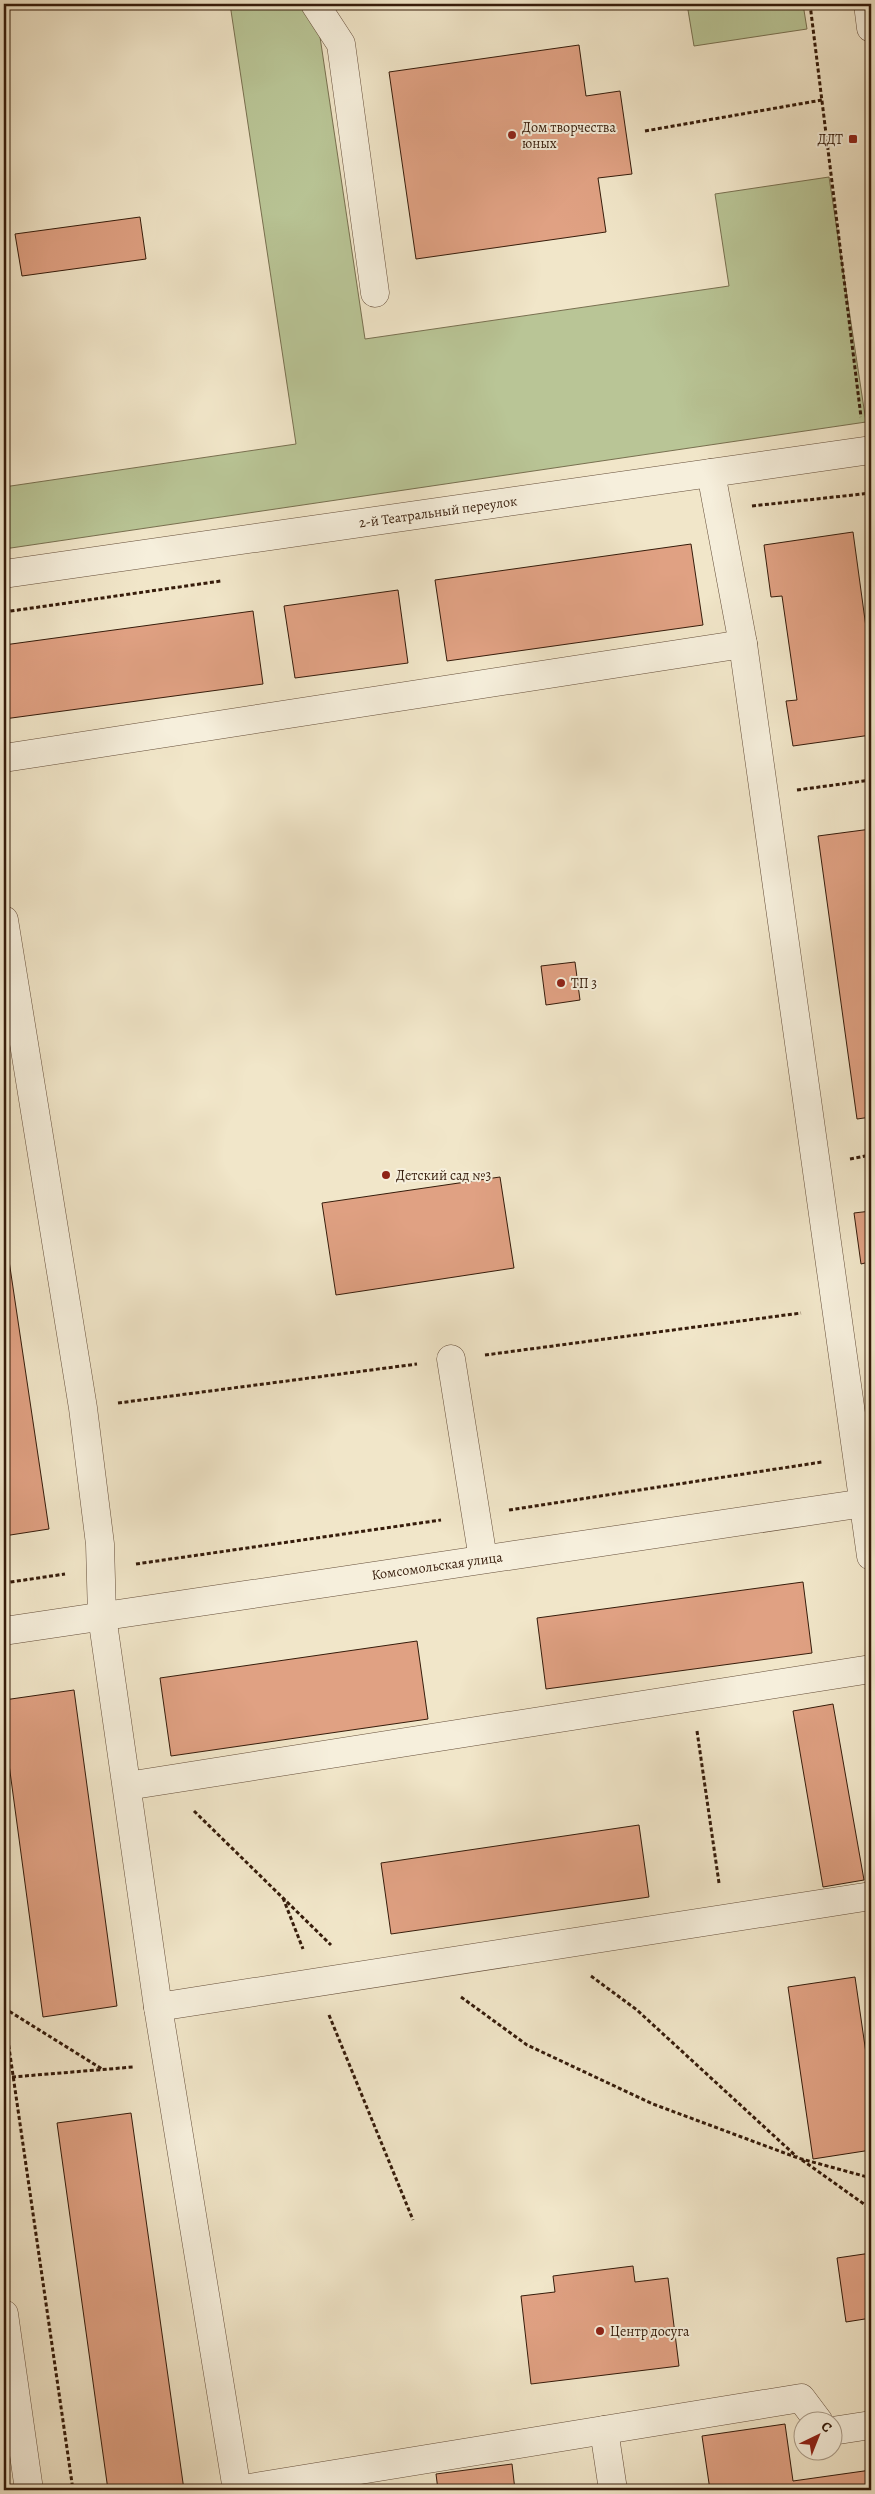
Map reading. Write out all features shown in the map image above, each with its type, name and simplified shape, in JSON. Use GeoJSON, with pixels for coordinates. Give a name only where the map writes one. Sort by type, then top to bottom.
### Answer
{"type":"FeatureCollection","features":[{"type":"Feature","properties":{"kind":"street"},"geometry":{"type":"LineString","coordinates":[[315,4],[341,44],[375,293]]}},
{"type":"Feature","properties":{"kind":"street"},"geometry":{"type":"LineString","coordinates":[[868,4],[871,28]]}},
{"type":"Feature","properties":{"kind":"street","name":"2-й Театральный переулок"},"geometry":{"type":"LineString","coordinates":[[4,574],[868,450]]}},
{"type":"Feature","properties":{"kind":"street"},"geometry":{"type":"LineString","coordinates":[[711,473],[743,644],[858,1457],[868,1502],[871,1556]]}},
{"type":"Feature","properties":{"kind":"street"},"geometry":{"type":"LineString","coordinates":[[4,758],[743,644]]}},
{"type":"Feature","properties":{"kind":"street"},"geometry":{"type":"LineString","coordinates":[[4,920],[83,1408],[100,1544],[102,1616],[158,2007],[237,2490],[801,2398],[812,2412]]}},
{"type":"Feature","properties":{"kind":"street"},"geometry":{"type":"LineString","coordinates":[[451,1359],[483,1559]]}},
{"type":"Feature","properties":{"kind":"street","name":"Комсомольская улица"},"geometry":{"type":"LineString","coordinates":[[4,1631],[868,1502]]}},
{"type":"Feature","properties":{"kind":"street"},"geometry":{"type":"LineString","coordinates":[[127,1786],[871,1669]]}},
{"type":"Feature","properties":{"kind":"street"},"geometry":{"type":"LineString","coordinates":[[158,2007],[871,1896]]}},
{"type":"Feature","properties":{"kind":"street"},"geometry":{"type":"LineString","coordinates":[[4,2314],[29,2490]]}},
{"type":"Feature","properties":{"kind":"street"},"geometry":{"type":"LineString","coordinates":[[842,2429],[871,2425]]}},
{"type":"Feature","properties":{"kind":"street"},"geometry":{"type":"LineString","coordinates":[[604,2430],[613,2490]]}},
{"type":"Feature","properties":{"kind":"path"},"geometry":{"type":"LineString","coordinates":[[718,510],[871,493],[868,450],[810,4]]}},
{"type":"Feature","properties":{"kind":"path"},"geometry":{"type":"LineString","coordinates":[[646,131],[822,100]]}},
{"type":"Feature","properties":{"kind":"path"},"geometry":{"type":"LineString","coordinates":[[4,612],[229,580]]}},
{"type":"Feature","properties":{"kind":"path"},"geometry":{"type":"LineString","coordinates":[[764,794],[871,780]]}},
{"type":"Feature","properties":{"kind":"path"},"geometry":{"type":"LineString","coordinates":[[4,1583],[858,1457]]}},
{"type":"Feature","properties":{"kind":"path"},"geometry":{"type":"LineString","coordinates":[[692,1698],[724,1919]]}},
{"type":"Feature","properties":{"kind":"path"},"geometry":{"type":"LineString","coordinates":[[163,1780],[362,1975]]}},
{"type":"Feature","properties":{"kind":"path"},"geometry":{"type":"LineString","coordinates":[[283,1898],[413,2220]]}},
{"type":"Feature","properties":{"kind":"path"},"geometry":{"type":"LineString","coordinates":[[551,1946],[637,2010],[798,2158],[871,2209]]}},
{"type":"Feature","properties":{"kind":"path"},"geometry":{"type":"LineString","coordinates":[[419,1966],[527,2045],[653,2104],[798,2158],[871,2178]]}},
{"type":"Feature","properties":{"kind":"path"},"geometry":{"type":"LineString","coordinates":[[4,2008],[102,2069]]}},
{"type":"Feature","properties":{"kind":"path"},"geometry":{"type":"LineString","coordinates":[[4,2013],[73,2490]]}},
{"type":"Feature","properties":{"kind":"path"},"geometry":{"type":"LineString","coordinates":[[12,2077],[167,2064]]}},
{"type":"Feature","properties":{"kind":"green space"},"geometry":{"type":"Polygon","coordinates":[[[230,4],[359,4],[316,10],[365,339],[729,286],[715,194],[829,177],[866,422],[4,549],[4,487],[296,444],[230,4]]]}},
{"type":"Feature","properties":{"kind":"green space"},"geometry":{"type":"Polygon","coordinates":[[[687,4],[803,4],[807,29],[694,46],[687,4]]]}},
{"type":"Feature","properties":{"kind":"building","name":"Дом творчества юных"},"geometry":{"type":"Polygon","coordinates":[[[579,45],[586,96],[620,91],[632,174],[598,178],[606,232],[416,259],[389,72],[579,45]]]}},
{"type":"Feature","properties":{"kind":"building"},"geometry":{"type":"Polygon","coordinates":[[[140,217],[146,259],[22,276],[15,234],[140,217]]]}},
{"type":"Feature","properties":{"kind":"building"},"geometry":{"type":"Polygon","coordinates":[[[853,532],[871,664],[871,735],[793,746],[786,701],[797,700],[782,596],[771,597],[764,545],[853,532]]]}},
{"type":"Feature","properties":{"kind":"building"},"geometry":{"type":"Polygon","coordinates":[[[691,544],[703,625],[447,661],[435,580],[691,544]]]}},
{"type":"Feature","properties":{"kind":"building"},"geometry":{"type":"Polygon","coordinates":[[[398,590],[408,663],[295,678],[284,606],[398,590]]]}},
{"type":"Feature","properties":{"kind":"building"},"geometry":{"type":"Polygon","coordinates":[[[253,611],[263,684],[4,719],[4,645],[253,611]]]}},
{"type":"Feature","properties":{"kind":"building"},"geometry":{"type":"Polygon","coordinates":[[[871,829],[871,1117],[857,1119],[818,836],[871,829]]]}},
{"type":"Feature","properties":{"kind":"building","name":"ТП 3"},"geometry":{"type":"Polygon","coordinates":[[[575,962],[580,1000],[546,1005],[541,966],[575,962]]]}},
{"type":"Feature","properties":{"kind":"building"},"geometry":{"type":"Polygon","coordinates":[[[500,1177],[514,1268],[336,1295],[322,1203],[500,1177]]]}},
{"type":"Feature","properties":{"kind":"building"},"geometry":{"type":"Polygon","coordinates":[[[871,1211],[871,1278],[869,1262],[861,1264],[854,1213],[871,1211]]]}},
{"type":"Feature","properties":{"kind":"building"},"geometry":{"type":"Polygon","coordinates":[[[4,1227],[49,1529],[4,1536],[4,1227]]]}},
{"type":"Feature","properties":{"kind":"building"},"geometry":{"type":"Polygon","coordinates":[[[803,1582],[812,1653],[546,1689],[537,1618],[803,1582]]]}},
{"type":"Feature","properties":{"kind":"building"},"geometry":{"type":"Polygon","coordinates":[[[417,1641],[428,1719],[171,1756],[160,1678],[417,1641]]]}},
{"type":"Feature","properties":{"kind":"building"},"geometry":{"type":"Polygon","coordinates":[[[74,1690],[117,2006],[43,2017],[4,1727],[4,1700],[74,1690]]]}},
{"type":"Feature","properties":{"kind":"building"},"geometry":{"type":"Polygon","coordinates":[[[833,1704],[864,1880],[823,1887],[793,1711],[833,1704]]]}},
{"type":"Feature","properties":{"kind":"building"},"geometry":{"type":"Polygon","coordinates":[[[639,1825],[649,1897],[391,1934],[381,1863],[639,1825]]]}},
{"type":"Feature","properties":{"kind":"building"},"geometry":{"type":"Polygon","coordinates":[[[855,1977],[871,2088],[871,2150],[813,2159],[788,1987],[855,1977]]]}},
{"type":"Feature","properties":{"kind":"building"},"geometry":{"type":"Polygon","coordinates":[[[131,2113],[184,2490],[108,2490],[57,2123],[131,2113]]]}},
{"type":"Feature","properties":{"kind":"building"},"geometry":{"type":"Polygon","coordinates":[[[871,2253],[871,2318],[846,2322],[837,2258],[871,2253]]]}},
{"type":"Feature","properties":{"kind":"building","name":"Центр досуга"},"geometry":{"type":"Polygon","coordinates":[[[633,2266],[635,2282],[668,2278],[679,2366],[531,2384],[521,2296],[555,2292],[553,2276],[633,2266]]]}},
{"type":"Feature","properties":{"kind":"building"},"geometry":{"type":"Polygon","coordinates":[[[785,2424],[793,2481],[871,2470],[871,2490],[710,2490],[702,2436],[785,2424]]]}},
{"type":"Feature","properties":{"kind":"building"},"geometry":{"type":"Polygon","coordinates":[[[512,2464],[515,2490],[438,2490],[436,2474],[512,2464]]]}},
{"type":"Feature","properties":{"kind":"place","name":"Дом творчества юных"},"geometry":{"type":"Point","coordinates":[512,135]}},
{"type":"Feature","properties":{"kind":"place","name":"ДДТ"},"geometry":{"type":"Point","coordinates":[853,139]}},
{"type":"Feature","properties":{"kind":"place","name":"ТП 3"},"geometry":{"type":"Point","coordinates":[561,983]}},
{"type":"Feature","properties":{"kind":"place","name":"Детский сад №3"},"geometry":{"type":"Point","coordinates":[386,1175]}},
{"type":"Feature","properties":{"kind":"place","name":"Центр досуга"},"geometry":{"type":"Point","coordinates":[600,2331]}}]}
